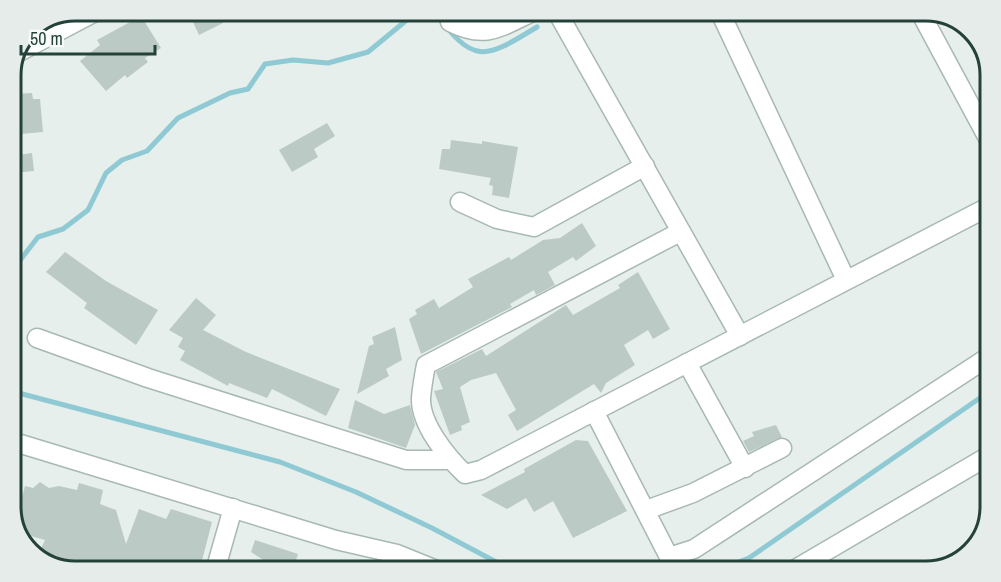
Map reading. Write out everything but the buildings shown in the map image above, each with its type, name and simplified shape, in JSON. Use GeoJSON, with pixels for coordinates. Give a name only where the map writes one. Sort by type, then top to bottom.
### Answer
{"type":"FeatureCollection","features":[{"type":"Feature","properties":{"kind":"street"},"geometry":{"type":"LineString","coordinates":[[30,46],[78,21]]}},
{"type":"Feature","properties":{"kind":"street"},"geometry":{"type":"LineString","coordinates":[[450,22],[469,32],[487,32],[512,21]]}},
{"type":"Feature","properties":{"kind":"street"},"geometry":{"type":"LineString","coordinates":[[562,21],[740,336]]}},
{"type":"Feature","properties":{"kind":"street"},"geometry":{"type":"LineString","coordinates":[[724,21],[846,280]]}},
{"type":"Feature","properties":{"kind":"street"},"geometry":{"type":"LineString","coordinates":[[927,21],[980,123]]}},
{"type":"Feature","properties":{"kind":"street"},"geometry":{"type":"LineString","coordinates":[[460,202],[497,219],[534,227],[645,166]]}},
{"type":"Feature","properties":{"kind":"street"},"geometry":{"type":"LineString","coordinates":[[680,232],[426,365],[421,400],[431,431],[451,460],[465,474],[481,470],[980,211]]}},
{"type":"Feature","properties":{"kind":"street"},"geometry":{"type":"LineString","coordinates":[[37,338],[148,378],[406,460],[451,460]]}},
{"type":"Feature","properties":{"kind":"street"},"geometry":{"type":"LineString","coordinates":[[687,363],[745,468]]}},
{"type":"Feature","properties":{"kind":"street"},"geometry":{"type":"LineString","coordinates":[[594,411],[669,557],[694,549],[980,363]]}},
{"type":"Feature","properties":{"kind":"street"},"geometry":{"type":"LineString","coordinates":[[21,444],[336,540],[397,554],[413,561]]}},
{"type":"Feature","properties":{"kind":"street"},"geometry":{"type":"LineString","coordinates":[[646,510],[693,493],[782,448]]}},
{"type":"Feature","properties":{"kind":"street"},"geometry":{"type":"LineString","coordinates":[[811,561],[980,461]]}},
{"type":"Feature","properties":{"kind":"street"},"geometry":{"type":"LineString","coordinates":[[218,561],[233,508]]}},
{"type":"Feature","properties":{"kind":"waterway"},"geometry":{"type":"LineString","coordinates":[[21,259],[38,237],[63,229],[88,210],[106,173],[122,160],[147,151],[178,118],[230,93],[248,89],[265,64],[293,60],[328,63],[368,52],[406,21]]}},
{"type":"Feature","properties":{"kind":"waterway"},"geometry":{"type":"LineString","coordinates":[[442,21],[459,40],[470,48],[480,51],[491,51],[504,46],[537,27]]}},
{"type":"Feature","properties":{"kind":"waterway"},"geometry":{"type":"LineString","coordinates":[[21,394],[280,462],[356,492],[494,561]]}},
{"type":"Feature","properties":{"kind":"waterway"},"geometry":{"type":"LineString","coordinates":[[741,561],[749,558],[980,398]]}}]}
